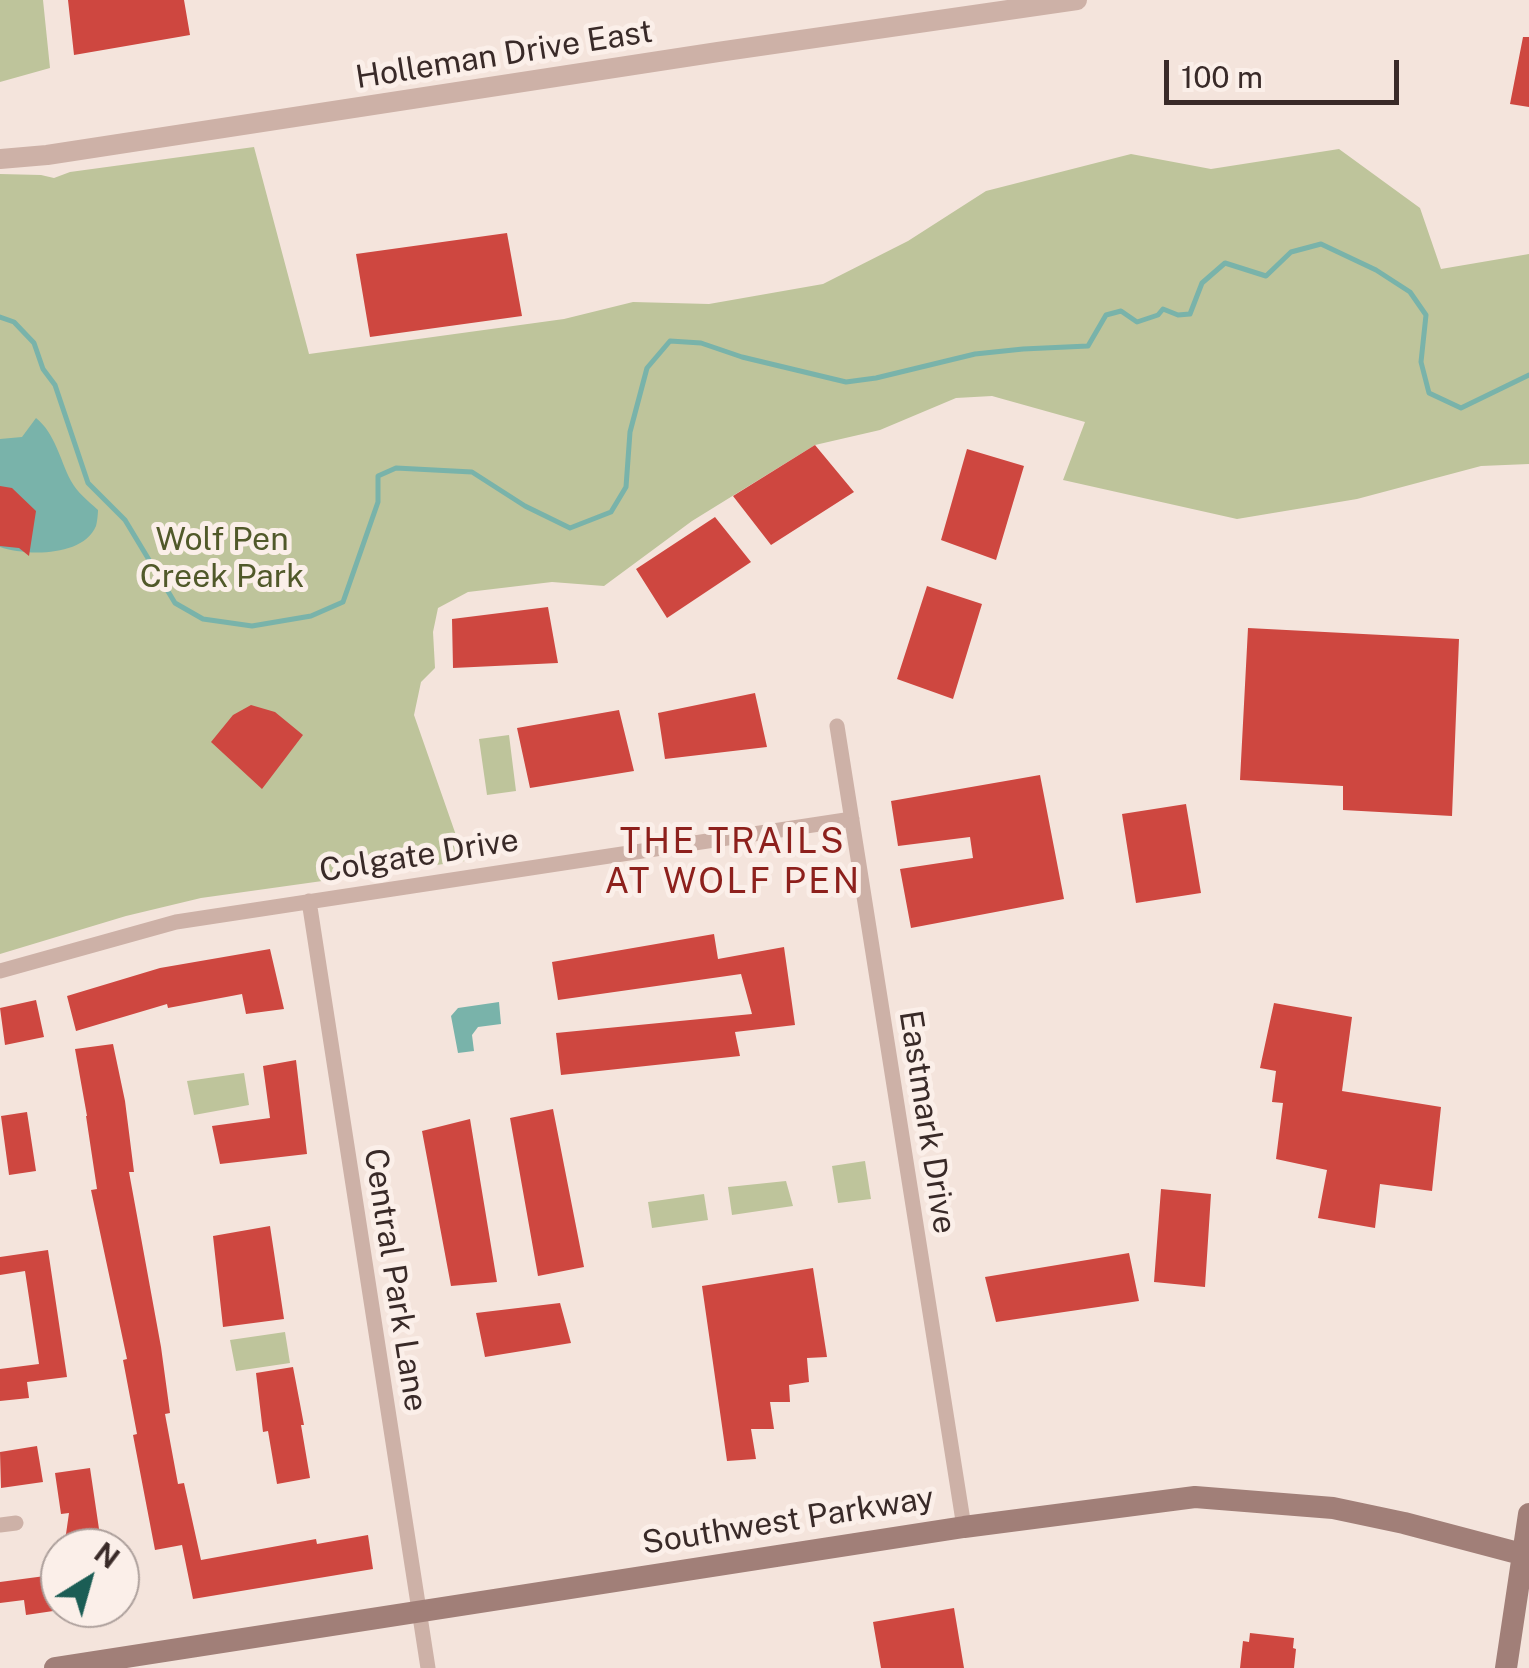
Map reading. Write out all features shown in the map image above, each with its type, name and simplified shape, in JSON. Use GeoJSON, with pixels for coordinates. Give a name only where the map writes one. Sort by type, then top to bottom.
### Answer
{"type":"FeatureCollection","features":[{"type":"Feature","properties":{"kind":"main road","name":"Southwest Parkway"},"geometry":{"type":"LineString","coordinates":[[55,1668],[964,1527],[1195,1497],[1333,1508],[1526,1555]]}},
{"type":"Feature","properties":{"kind":"main road"},"geometry":{"type":"LineString","coordinates":[[1506,1668],[1526,1555],[1529,1514]]}},
{"type":"Feature","properties":{"kind":"street","name":"Holleman Drive East"},"geometry":{"type":"LineString","coordinates":[[0,159],[48,156],[1077,0]]}},
{"type":"Feature","properties":{"kind":"street","name":"Eastmark Drive"},"geometry":{"type":"LineString","coordinates":[[837,726],[964,1527]]}},
{"type":"Feature","properties":{"kind":"street","name":"Colgate Drive"},"geometry":{"type":"LineString","coordinates":[[0,971],[176,922],[852,819]]}},
{"type":"Feature","properties":{"kind":"street","name":"Central Park Lane"},"geometry":{"type":"LineString","coordinates":[[308,901],[428,1668]]}},
{"type":"Feature","properties":{"kind":"green space"},"geometry":{"type":"Polygon","coordinates":[[[0,0],[43,0],[50,68],[0,82],[0,0]]]}},
{"type":"Feature","properties":{"kind":"green space","name":"Wolf Pen Creek Park"},"geometry":{"type":"Polygon","coordinates":[[[254,147],[309,354],[564,319],[633,302],[709,304],[823,284],[908,241],[986,191],[1131,154],[1211,169],[1339,149],[1420,208],[1441,269],[1529,254],[1529,464],[1481,466],[1357,499],[1237,519],[1063,480],[1085,422],[992,396],[956,398],[880,430],[815,445],[692,521],[604,586],[552,582],[468,592],[438,608],[433,632],[435,668],[421,682],[414,715],[465,861],[201,898],[0,954],[0,174],[54,178],[70,172],[254,147]]]}},
{"type":"Feature","properties":{"kind":"green space"},"geometry":{"type":"Polygon","coordinates":[[[509,735],[516,791],[487,795],[479,739],[509,735]]]}},
{"type":"Feature","properties":{"kind":"green space"},"geometry":{"type":"Polygon","coordinates":[[[244,1073],[249,1105],[194,1115],[187,1081],[244,1073]]]}},
{"type":"Feature","properties":{"kind":"green space"},"geometry":{"type":"Polygon","coordinates":[[[865,1161],[871,1199],[838,1203],[832,1166],[865,1161]]]}},
{"type":"Feature","properties":{"kind":"green space"},"geometry":{"type":"Polygon","coordinates":[[[786,1181],[793,1206],[732,1215],[728,1187],[786,1181]]]}},
{"type":"Feature","properties":{"kind":"green space"},"geometry":{"type":"Polygon","coordinates":[[[704,1194],[708,1220],[652,1228],[648,1202],[704,1194]]]}},
{"type":"Feature","properties":{"kind":"green space"},"geometry":{"type":"Polygon","coordinates":[[[285,1332],[290,1363],[236,1371],[230,1340],[285,1332]]]}},
{"type":"Feature","properties":{"kind":"water"},"geometry":{"type":"Polygon","coordinates":[[[36,418],[53,439],[73,485],[98,510],[96,526],[89,536],[79,544],[53,552],[0,547],[0,439],[22,437],[36,418]]]}},
{"type":"Feature","properties":{"kind":"water"},"geometry":{"type":"Polygon","coordinates":[[[499,1002],[501,1024],[478,1027],[472,1035],[474,1051],[458,1053],[451,1016],[458,1008],[499,1002]]]}},
{"type":"Feature","properties":{"kind":"building"},"geometry":{"type":"Polygon","coordinates":[[[68,0],[184,0],[190,35],[74,55],[68,0]]]}},
{"type":"Feature","properties":{"kind":"building"},"geometry":{"type":"Polygon","coordinates":[[[1523,37],[1529,37],[1529,107],[1510,104],[1523,37]]]}},
{"type":"Feature","properties":{"kind":"building"},"geometry":{"type":"Polygon","coordinates":[[[507,233],[522,316],[370,337],[356,254],[507,233]]]}},
{"type":"Feature","properties":{"kind":"building"},"geometry":{"type":"Polygon","coordinates":[[[815,445],[854,492],[771,545],[733,496],[815,445]]]}},
{"type":"Feature","properties":{"kind":"building"},"geometry":{"type":"Polygon","coordinates":[[[967,449],[1024,466],[996,560],[941,540],[967,449]]]}},
{"type":"Feature","properties":{"kind":"building"},"geometry":{"type":"Polygon","coordinates":[[[0,486],[12,488],[36,511],[29,556],[19,548],[0,546],[0,486]]]}},
{"type":"Feature","properties":{"kind":"building"},"geometry":{"type":"Polygon","coordinates":[[[715,517],[751,562],[667,618],[636,569],[715,517]]]}},
{"type":"Feature","properties":{"kind":"building"},"geometry":{"type":"Polygon","coordinates":[[[927,586],[982,604],[953,699],[897,679],[927,586]]]}},
{"type":"Feature","properties":{"kind":"building"},"geometry":{"type":"Polygon","coordinates":[[[548,607],[558,663],[453,668],[452,619],[548,607]]]}},
{"type":"Feature","properties":{"kind":"building"},"geometry":{"type":"Polygon","coordinates":[[[1248,628],[1459,639],[1452,816],[1343,810],[1343,786],[1240,780],[1248,628]]]}},
{"type":"Feature","properties":{"kind":"building"},"geometry":{"type":"Polygon","coordinates":[[[755,693],[767,747],[665,759],[658,713],[755,693]]]}},
{"type":"Feature","properties":{"kind":"building"},"geometry":{"type":"Polygon","coordinates":[[[251,705],[275,712],[303,735],[262,789],[211,742],[233,715],[251,705]]]}},
{"type":"Feature","properties":{"kind":"building"},"geometry":{"type":"Polygon","coordinates":[[[619,710],[634,771],[530,788],[517,728],[619,710]]]}},
{"type":"Feature","properties":{"kind":"building"},"geometry":{"type":"Polygon","coordinates":[[[1040,775],[1064,899],[911,928],[900,869],[973,858],[970,837],[898,846],[891,801],[1040,775]]]}},
{"type":"Feature","properties":{"kind":"building"},"geometry":{"type":"Polygon","coordinates":[[[1186,804],[1201,893],[1136,903],[1122,814],[1186,804]]]}},
{"type":"Feature","properties":{"kind":"building"},"geometry":{"type":"Polygon","coordinates":[[[714,934],[718,959],[784,947],[795,1025],[735,1032],[740,1056],[561,1075],[556,1033],[752,1014],[741,974],[558,1000],[552,962],[714,934]]]}},
{"type":"Feature","properties":{"kind":"building"},"geometry":{"type":"Polygon","coordinates":[[[270,949],[284,1009],[246,1014],[242,994],[168,1008],[167,1004],[76,1031],[67,996],[160,968],[270,949]]]}},
{"type":"Feature","properties":{"kind":"building"},"geometry":{"type":"Polygon","coordinates":[[[36,1000],[44,1037],[5,1045],[0,1008],[36,1000]]]}},
{"type":"Feature","properties":{"kind":"building"},"geometry":{"type":"Polygon","coordinates":[[[1274,1003],[1352,1017],[1342,1091],[1441,1107],[1432,1191],[1380,1184],[1375,1228],[1318,1218],[1327,1170],[1276,1159],[1283,1103],[1272,1102],[1276,1071],[1260,1068],[1274,1003]]]}},
{"type":"Feature","properties":{"kind":"building"},"geometry":{"type":"Polygon","coordinates":[[[113,1044],[134,1172],[129,1172],[161,1347],[170,1413],[165,1414],[178,1484],[184,1483],[201,1560],[316,1539],[317,1544],[368,1535],[373,1569],[193,1599],[182,1545],[155,1550],[133,1435],[137,1434],[123,1360],[127,1359],[91,1190],[97,1189],[75,1049],[113,1044]]]}},
{"type":"Feature","properties":{"kind":"building"},"geometry":{"type":"Polygon","coordinates":[[[296,1060],[307,1154],[220,1164],[212,1126],[270,1118],[263,1066],[296,1060]]]}},
{"type":"Feature","properties":{"kind":"building"},"geometry":{"type":"Polygon","coordinates":[[[553,1109],[584,1267],[538,1276],[510,1118],[553,1109]]]}},
{"type":"Feature","properties":{"kind":"building"},"geometry":{"type":"Polygon","coordinates":[[[27,1112],[36,1171],[9,1175],[1,1116],[27,1112]]]}},
{"type":"Feature","properties":{"kind":"building"},"geometry":{"type":"Polygon","coordinates":[[[470,1119],[497,1282],[451,1286],[422,1131],[470,1119]]]}},
{"type":"Feature","properties":{"kind":"building"},"geometry":{"type":"Polygon","coordinates":[[[1161,1189],[1211,1194],[1205,1287],[1154,1282],[1161,1189]]]}},
{"type":"Feature","properties":{"kind":"building"},"geometry":{"type":"Polygon","coordinates":[[[270,1226],[284,1319],[223,1327],[213,1236],[270,1226]]]}},
{"type":"Feature","properties":{"kind":"building"},"geometry":{"type":"Polygon","coordinates":[[[48,1250],[67,1377],[27,1382],[29,1398],[0,1401],[0,1369],[39,1364],[25,1271],[0,1275],[0,1257],[48,1250]]]}},
{"type":"Feature","properties":{"kind":"building"},"geometry":{"type":"Polygon","coordinates":[[[1129,1253],[1139,1301],[996,1322],[985,1277],[1129,1253]]]}},
{"type":"Feature","properties":{"kind":"building"},"geometry":{"type":"Polygon","coordinates":[[[813,1268],[827,1357],[807,1358],[809,1382],[789,1385],[790,1402],[770,1402],[774,1429],[751,1429],[756,1459],[727,1461],[702,1286],[813,1268]]]}},
{"type":"Feature","properties":{"kind":"building"},"geometry":{"type":"Polygon","coordinates":[[[560,1303],[571,1343],[485,1357],[476,1313],[560,1303]]]}},
{"type":"Feature","properties":{"kind":"building"},"geometry":{"type":"Polygon","coordinates":[[[293,1367],[310,1478],[277,1484],[268,1431],[263,1432],[256,1373],[293,1367]]]}},
{"type":"Feature","properties":{"kind":"building"},"geometry":{"type":"Polygon","coordinates":[[[37,1446],[43,1482],[1,1488],[0,1452],[37,1446]]]}},
{"type":"Feature","properties":{"kind":"building"},"geometry":{"type":"Polygon","coordinates":[[[90,1468],[99,1528],[67,1528],[69,1513],[61,1514],[55,1473],[90,1468]]]}},
{"type":"Feature","properties":{"kind":"building"},"geometry":{"type":"Polygon","coordinates":[[[40,1577],[40,1613],[26,1615],[24,1600],[0,1603],[0,1582],[40,1577]]]}},
{"type":"Feature","properties":{"kind":"building"},"geometry":{"type":"Polygon","coordinates":[[[954,1608],[964,1668],[881,1668],[873,1622],[954,1608]]]}},
{"type":"Feature","properties":{"kind":"building"},"geometry":{"type":"Polygon","coordinates":[[[1250,1633],[1294,1638],[1294,1668],[1240,1668],[1243,1641],[1249,1642],[1250,1633]]]}},
{"type":"Feature","properties":{"kind":"waterway"},"geometry":{"type":"LineString","coordinates":[[0,317],[14,322],[34,343],[43,369],[55,385],[88,483],[125,520],[175,603],[203,619],[252,626],[311,616],[343,602],[378,502],[378,476],[396,468],[472,472],[525,506],[570,528],[611,512],[626,487],[630,432],[647,368],[670,341],[701,343],[846,382],[876,378],[975,354],[1088,346],[1106,315],[1121,311],[1137,322],[1158,315],[1163,309],[1178,315],[1190,314],[1202,283],[1225,263],[1266,276],[1291,252],[1321,244],[1376,270],[1410,292],[1426,315],[1421,362],[1429,393],[1461,408],[1529,375]]}},
{"type":"Feature","properties":{"kind":"district","name":"THE TRAILS AT WOLF PEN"},"geometry":{"type":"Point","coordinates":[733,862]}}]}
